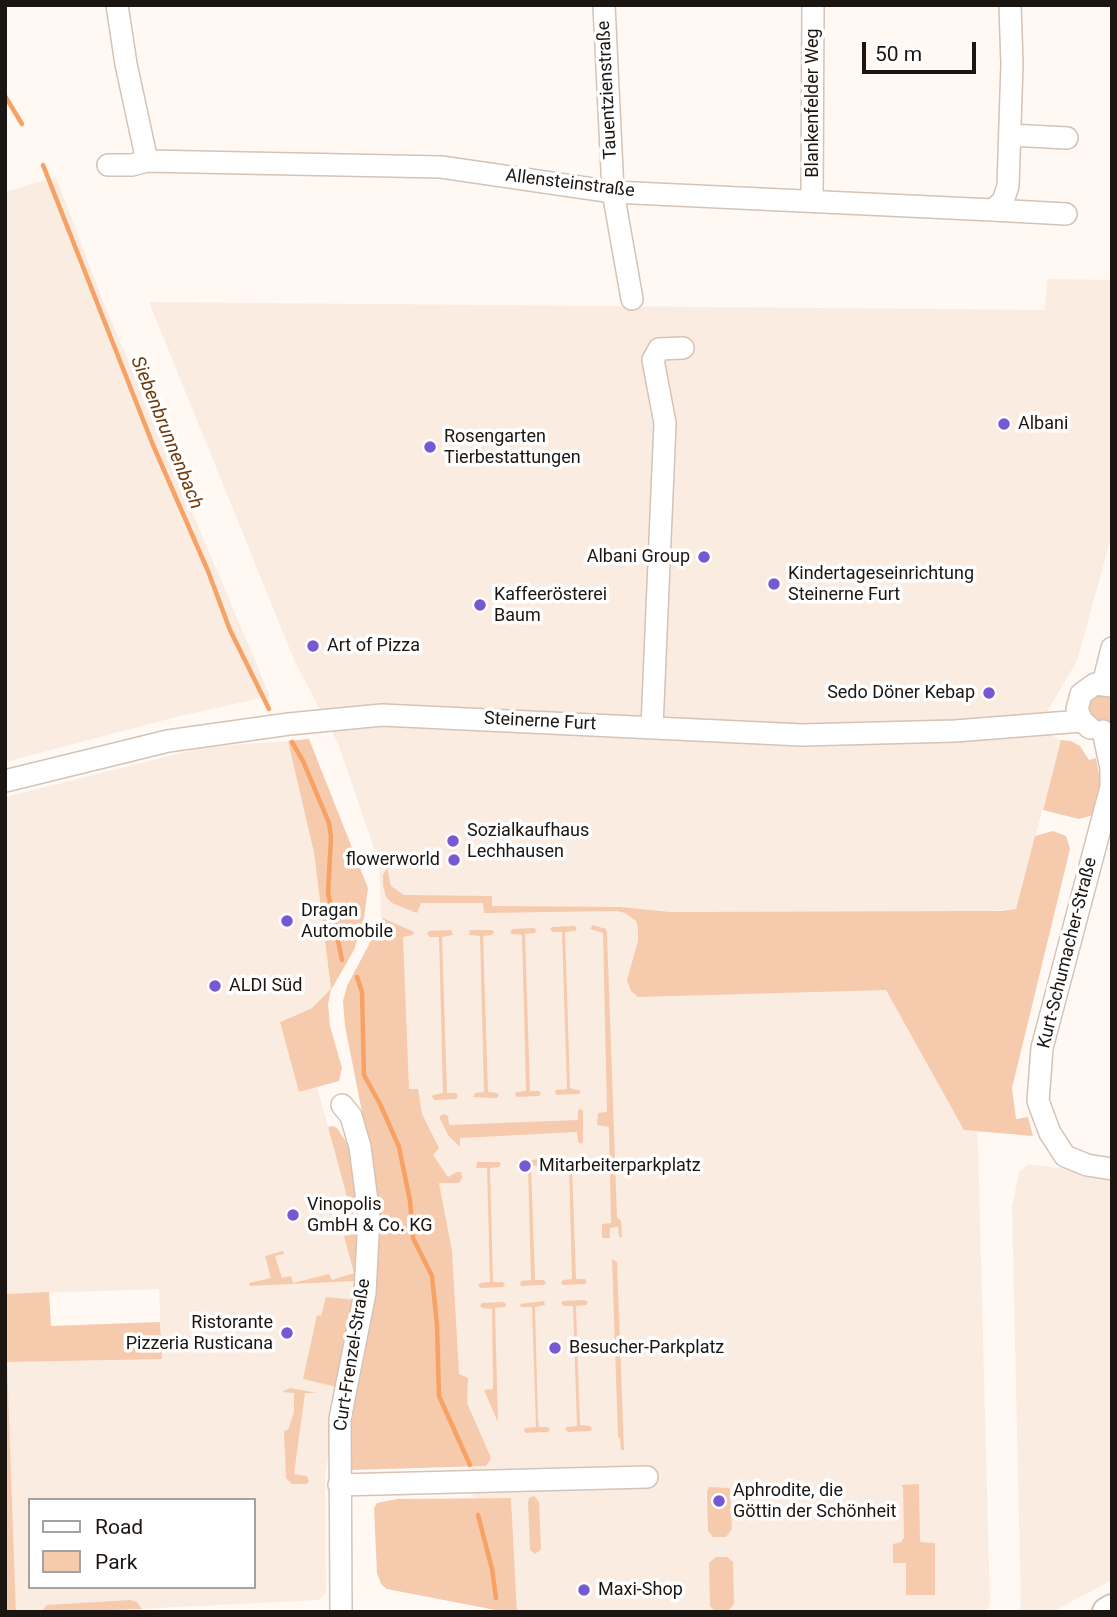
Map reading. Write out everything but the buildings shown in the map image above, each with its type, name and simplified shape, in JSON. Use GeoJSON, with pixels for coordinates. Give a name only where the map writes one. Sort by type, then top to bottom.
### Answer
{"type":"FeatureCollection","features":[{"type":"Feature","properties":{"kind":"street"},"geometry":{"type":"LineString","coordinates":[[117,5],[126,64],[147,161]]}},
{"type":"Feature","properties":{"kind":"street","name":"Tauentzienstraße"},"geometry":{"type":"LineString","coordinates":[[604,5],[613,192],[632,299]]}},
{"type":"Feature","properties":{"kind":"street","name":"Blankenfelder Weg"},"geometry":{"type":"LineString","coordinates":[[812,201],[813,5]]}},
{"type":"Feature","properties":{"kind":"street"},"geometry":{"type":"LineString","coordinates":[[993,210],[1003,201],[1008,186],[1012,64],[1010,5]]}},
{"type":"Feature","properties":{"kind":"street"},"geometry":{"type":"LineString","coordinates":[[1010,135],[1067,138]]}},
{"type":"Feature","properties":{"kind":"street","name":"Allensteinstraße"},"geometry":{"type":"LineString","coordinates":[[108,164],[132,165],[147,161],[441,167],[613,192],[1066,214]]}},
{"type":"Feature","properties":{"kind":"street"},"geometry":{"type":"LineString","coordinates":[[652,727],[665,424],[653,360],[659,349],[683,348]]}},
{"type":"Feature","properties":{"kind":"street"},"geometry":{"type":"LineString","coordinates":[[1082,721],[1077,709],[1082,694],[1095,684],[1107,685],[1112,648]]}},
{"type":"Feature","properties":{"kind":"street","name":"Steinerne Furt"},"geometry":{"type":"LineString","coordinates":[[5,781],[167,741],[289,724],[382,715],[752,733],[872,735],[1082,721],[1091,729],[1107,730]]}},
{"type":"Feature","properties":{"kind":"street","name":"Kurt-Schumacher-Straße"},"geometry":{"type":"LineString","coordinates":[[1107,730],[1111,787],[1042,1048],[1038,1101],[1050,1133],[1065,1156],[1087,1165],[1112,1169]]}},
{"type":"Feature","properties":{"kind":"street","name":"Curt-Frenzel-Straße"},"geometry":{"type":"LineString","coordinates":[[341,1612],[340,1419],[365,1293],[369,1216],[355,1127],[351,1116],[342,1105]]}},
{"type":"Feature","properties":{"kind":"street"},"geometry":{"type":"LineString","coordinates":[[339,1485],[647,1477]]}},
{"type":"Feature","properties":{"kind":"shaded area"},"geometry":{"type":"Polygon","coordinates":[[[56,177],[103,301],[270,696],[176,717],[5,762],[5,192],[56,177]]]}},
{"type":"Feature","properties":{"kind":"shaded area"},"geometry":{"type":"Polygon","coordinates":[[[1047,279],[1112,280],[1112,534],[1077,661],[1048,710],[1050,735],[1061,740],[1016,909],[972,912],[990,1605],[984,1612],[517,1612],[511,1498],[473,1498],[471,1453],[389,1110],[379,863],[339,746],[295,662],[149,302],[1045,310],[1047,279]]]}},
{"type":"Feature","properties":{"kind":"shaded area"},"geometry":{"type":"Polygon","coordinates":[[[288,741],[314,853],[331,990],[312,1008],[280,1021],[299,1092],[317,1087],[361,1246],[360,1274],[325,1475],[326,1592],[319,1600],[78,1612],[16,1612],[7,1362],[162,1358],[159,1289],[5,1294],[5,797],[205,747],[288,741]]]}},
{"type":"Feature","properties":{"kind":"shaded area"},"geometry":{"type":"Polygon","coordinates":[[[1028,1164],[1112,1180],[1112,1580],[1052,1612],[1021,1612],[1012,1207],[1019,1172],[1028,1164]]]}},
{"type":"Feature","properties":{"kind":"green space"},"geometry":{"type":"Polygon","coordinates":[[[1112,692],[1112,723],[1100,726],[1082,704],[1088,693],[1112,692]]]}},
{"type":"Feature","properties":{"kind":"green space"},"geometry":{"type":"Polygon","coordinates":[[[309,739],[368,888],[364,918],[354,950],[331,990],[328,1004],[330,1026],[342,1068],[339,1081],[299,1092],[280,1022],[312,1008],[331,989],[314,853],[288,741],[309,739]]]}},
{"type":"Feature","properties":{"kind":"green space"},"geometry":{"type":"Polygon","coordinates":[[[1061,740],[1080,746],[1089,760],[1096,758],[1101,784],[1094,815],[1079,819],[1043,810],[1061,740]]]}},
{"type":"Feature","properties":{"kind":"green space"},"geometry":{"type":"Polygon","coordinates":[[[1053,831],[1066,836],[1070,849],[1012,1088],[1016,1119],[1028,1117],[1033,1136],[964,1130],[886,990],[638,997],[631,991],[627,980],[638,941],[638,928],[636,921],[625,913],[484,913],[483,903],[421,903],[417,913],[392,903],[386,897],[383,885],[383,875],[387,868],[391,886],[404,895],[492,896],[492,906],[621,907],[670,912],[1001,911],[1016,909],[1035,836],[1053,831]]]}},
{"type":"Feature","properties":{"kind":"green space"},"geometry":{"type":"Polygon","coordinates":[[[383,918],[414,932],[413,935],[403,937],[409,1089],[418,1089],[422,1114],[439,1148],[433,1155],[448,1177],[461,1172],[459,1183],[439,1183],[452,1251],[459,1374],[468,1378],[467,1403],[491,1458],[486,1466],[350,1470],[345,1466],[352,1400],[358,1384],[375,1296],[378,1213],[371,1157],[345,1026],[343,1001],[347,986],[383,918]]]}},
{"type":"Feature","properties":{"kind":"green space"},"geometry":{"type":"Polygon","coordinates":[[[593,925],[606,929],[607,933],[617,1217],[621,1221],[622,1237],[619,1237],[618,1227],[610,1228],[610,1238],[602,1238],[602,1224],[611,1223],[609,1127],[597,1125],[598,1113],[607,1112],[603,933],[590,929],[593,925]]]}},
{"type":"Feature","properties":{"kind":"green space"},"geometry":{"type":"Polygon","coordinates":[[[574,926],[577,928],[575,931],[565,932],[570,1088],[581,1091],[579,1094],[557,1095],[556,1090],[567,1089],[562,932],[553,932],[550,929],[574,926]]]}},
{"type":"Feature","properties":{"kind":"green space"},"geometry":{"type":"Polygon","coordinates":[[[534,928],[535,933],[525,934],[530,1091],[541,1093],[539,1096],[517,1097],[516,1092],[526,1091],[522,935],[510,932],[512,929],[534,928]]]}},
{"type":"Feature","properties":{"kind":"green space"},"geometry":{"type":"Polygon","coordinates":[[[451,930],[453,935],[442,937],[447,1093],[456,1093],[458,1096],[456,1099],[434,1100],[433,1095],[443,1093],[439,937],[430,937],[427,934],[429,931],[451,930]]]}},
{"type":"Feature","properties":{"kind":"green space"},"geometry":{"type":"Polygon","coordinates":[[[470,930],[494,932],[492,935],[483,936],[488,1092],[497,1093],[497,1098],[473,1097],[475,1093],[484,1092],[480,936],[469,935],[470,930]]]}},
{"type":"Feature","properties":{"kind":"green space"},"geometry":{"type":"Polygon","coordinates":[[[581,1109],[581,1144],[578,1142],[577,1132],[460,1138],[460,1147],[448,1135],[440,1119],[444,1114],[448,1116],[449,1125],[578,1120],[578,1110],[581,1109]]]}},
{"type":"Feature","properties":{"kind":"green space"},"geometry":{"type":"Polygon","coordinates":[[[333,1126],[349,1146],[354,1159],[360,1205],[352,1215],[328,1127],[333,1126]]]}},
{"type":"Feature","properties":{"kind":"green space"},"geometry":{"type":"Polygon","coordinates":[[[540,1159],[541,1165],[531,1166],[535,1280],[544,1280],[546,1283],[522,1286],[521,1281],[531,1280],[528,1166],[518,1166],[516,1162],[540,1159]]]}},
{"type":"Feature","properties":{"kind":"green space"},"geometry":{"type":"Polygon","coordinates":[[[559,1159],[583,1161],[581,1164],[572,1165],[576,1279],[585,1279],[585,1284],[561,1283],[563,1280],[572,1279],[569,1165],[559,1165],[559,1159]]]}},
{"type":"Feature","properties":{"kind":"green space"},"geometry":{"type":"Polygon","coordinates":[[[477,1162],[501,1164],[499,1167],[490,1168],[493,1282],[503,1282],[505,1285],[502,1287],[478,1286],[480,1283],[490,1282],[487,1168],[476,1168],[477,1162]]]}},
{"type":"Feature","properties":{"kind":"green space"},"geometry":{"type":"Polygon","coordinates":[[[361,1233],[360,1274],[355,1281],[250,1286],[249,1283],[271,1278],[265,1256],[283,1251],[284,1254],[275,1256],[282,1278],[291,1276],[293,1283],[329,1274],[332,1280],[354,1273],[344,1236],[361,1233]]]}},
{"type":"Feature","properties":{"kind":"green space"},"geometry":{"type":"Polygon","coordinates":[[[612,1259],[617,1262],[624,1450],[621,1450],[618,1437],[612,1259]]]}},
{"type":"Feature","properties":{"kind":"green space"},"geometry":{"type":"Polygon","coordinates":[[[49,1292],[51,1326],[160,1322],[162,1359],[7,1362],[16,1612],[5,1612],[5,1294],[49,1292]]]}},
{"type":"Feature","properties":{"kind":"green space"},"geometry":{"type":"Polygon","coordinates":[[[326,1297],[356,1300],[337,1387],[303,1379],[317,1315],[321,1316],[326,1297]]]}},
{"type":"Feature","properties":{"kind":"green space"},"geometry":{"type":"Polygon","coordinates":[[[585,1300],[588,1302],[586,1305],[576,1306],[580,1425],[590,1426],[592,1429],[568,1432],[565,1429],[567,1427],[577,1426],[573,1306],[564,1306],[561,1303],[585,1300]]]}},
{"type":"Feature","properties":{"kind":"green space"},"geometry":{"type":"Polygon","coordinates":[[[544,1301],[545,1305],[535,1307],[538,1419],[539,1427],[548,1427],[550,1430],[526,1433],[525,1428],[536,1427],[532,1307],[521,1307],[520,1304],[544,1301]]]}},
{"type":"Feature","properties":{"kind":"green space"},"geometry":{"type":"Polygon","coordinates":[[[503,1302],[505,1307],[495,1308],[498,1422],[484,1390],[493,1389],[492,1309],[480,1306],[482,1303],[503,1302]]]}},
{"type":"Feature","properties":{"kind":"green space"},"geometry":{"type":"Polygon","coordinates":[[[290,1388],[317,1393],[305,1393],[294,1474],[307,1476],[309,1482],[306,1484],[292,1484],[286,1478],[284,1431],[288,1430],[294,1412],[294,1393],[282,1392],[290,1388]]]}},
{"type":"Feature","properties":{"kind":"green space"},"geometry":{"type":"Polygon","coordinates":[[[919,1484],[920,1542],[935,1543],[935,1595],[906,1595],[906,1563],[893,1563],[893,1544],[904,1538],[901,1485],[919,1484]]]}},
{"type":"Feature","properties":{"kind":"green space"},"geometry":{"type":"Polygon","coordinates":[[[709,1487],[730,1490],[732,1529],[726,1537],[713,1537],[708,1531],[709,1487]]]}},
{"type":"Feature","properties":{"kind":"green space"},"geometry":{"type":"Polygon","coordinates":[[[534,1496],[539,1502],[541,1549],[535,1554],[530,1550],[528,1502],[529,1498],[534,1496]]]}},
{"type":"Feature","properties":{"kind":"green space"},"geometry":{"type":"Polygon","coordinates":[[[511,1498],[517,1612],[387,1589],[381,1584],[377,1573],[374,1508],[377,1503],[397,1499],[511,1498]]]}},
{"type":"Feature","properties":{"kind":"green space"},"geometry":{"type":"Polygon","coordinates":[[[716,1557],[727,1557],[733,1562],[734,1604],[728,1611],[715,1611],[710,1606],[709,1563],[716,1557]]]}},
{"type":"Feature","properties":{"kind":"green space"},"geometry":{"type":"Polygon","coordinates":[[[130,1600],[137,1602],[142,1609],[41,1612],[47,1605],[130,1600]]]}},
{"type":"Feature","properties":{"kind":"waterway","name":"Siebenbrunnenbach"},"geometry":{"type":"LineString","coordinates":[[5,96],[22,124]]}},
{"type":"Feature","properties":{"kind":"waterway","name":"Siebenbrunnenbach"},"geometry":{"type":"LineString","coordinates":[[43,165],[153,445],[208,571],[230,630],[269,709]]}},
{"type":"Feature","properties":{"kind":"waterway","name":"Siebenbrunnenbach"},"geometry":{"type":"LineString","coordinates":[[292,742],[303,761],[329,823],[331,837],[328,893],[342,960]]}},
{"type":"Feature","properties":{"kind":"waterway","name":"Siebenbrunnenbach"},"geometry":{"type":"LineString","coordinates":[[357,977],[362,992],[364,1075],[399,1147],[410,1201],[413,1238],[432,1276],[437,1325],[439,1396],[470,1465]]}},
{"type":"Feature","properties":{"kind":"waterway","name":"Siebenbrunnenbach"},"geometry":{"type":"LineString","coordinates":[[478,1515],[492,1569],[496,1598]]}},
{"type":"Feature","properties":{"kind":"place","name":"Albani"},"geometry":{"type":"Point","coordinates":[1004,424]}},
{"type":"Feature","properties":{"kind":"place","name":"Rosengarten Tierbestattungen"},"geometry":{"type":"Point","coordinates":[430,447]}},
{"type":"Feature","properties":{"kind":"place","name":"Albani Group"},"geometry":{"type":"Point","coordinates":[704,557]}},
{"type":"Feature","properties":{"kind":"place","name":"Kindertageseinrichtung Steinerne Furt"},"geometry":{"type":"Point","coordinates":[774,584]}},
{"type":"Feature","properties":{"kind":"place","name":"Kaffeerösterei Baum"},"geometry":{"type":"Point","coordinates":[480,605]}},
{"type":"Feature","properties":{"kind":"place","name":"Art of Pizza"},"geometry":{"type":"Point","coordinates":[313,646]}},
{"type":"Feature","properties":{"kind":"place","name":"Sedo Döner Kebap"},"geometry":{"type":"Point","coordinates":[989,693]}},
{"type":"Feature","properties":{"kind":"place","name":"Sozialkaufhaus Lechhausen"},"geometry":{"type":"Point","coordinates":[453,841]}},
{"type":"Feature","properties":{"kind":"place","name":"flowerworld"},"geometry":{"type":"Point","coordinates":[454,860]}},
{"type":"Feature","properties":{"kind":"place","name":"Dragan Automobile"},"geometry":{"type":"Point","coordinates":[287,921]}},
{"type":"Feature","properties":{"kind":"place","name":"ALDI Süd"},"geometry":{"type":"Point","coordinates":[215,986]}},
{"type":"Feature","properties":{"kind":"place","name":"Mitarbeiterparkplatz"},"geometry":{"type":"Point","coordinates":[525,1166]}},
{"type":"Feature","properties":{"kind":"place","name":"Vinopolis GmbH & Co. KG"},"geometry":{"type":"Point","coordinates":[293,1215]}},
{"type":"Feature","properties":{"kind":"place","name":"Ristorante Pizzeria Rusticana"},"geometry":{"type":"Point","coordinates":[287,1333]}},
{"type":"Feature","properties":{"kind":"place","name":"Besucher-Parkplatz"},"geometry":{"type":"Point","coordinates":[555,1348]}},
{"type":"Feature","properties":{"kind":"place","name":"Aphrodite, die Göttin der Schönheit"},"geometry":{"type":"Point","coordinates":[719,1501]}},
{"type":"Feature","properties":{"kind":"place","name":"Maxi-Shop"},"geometry":{"type":"Point","coordinates":[584,1590]}}]}
